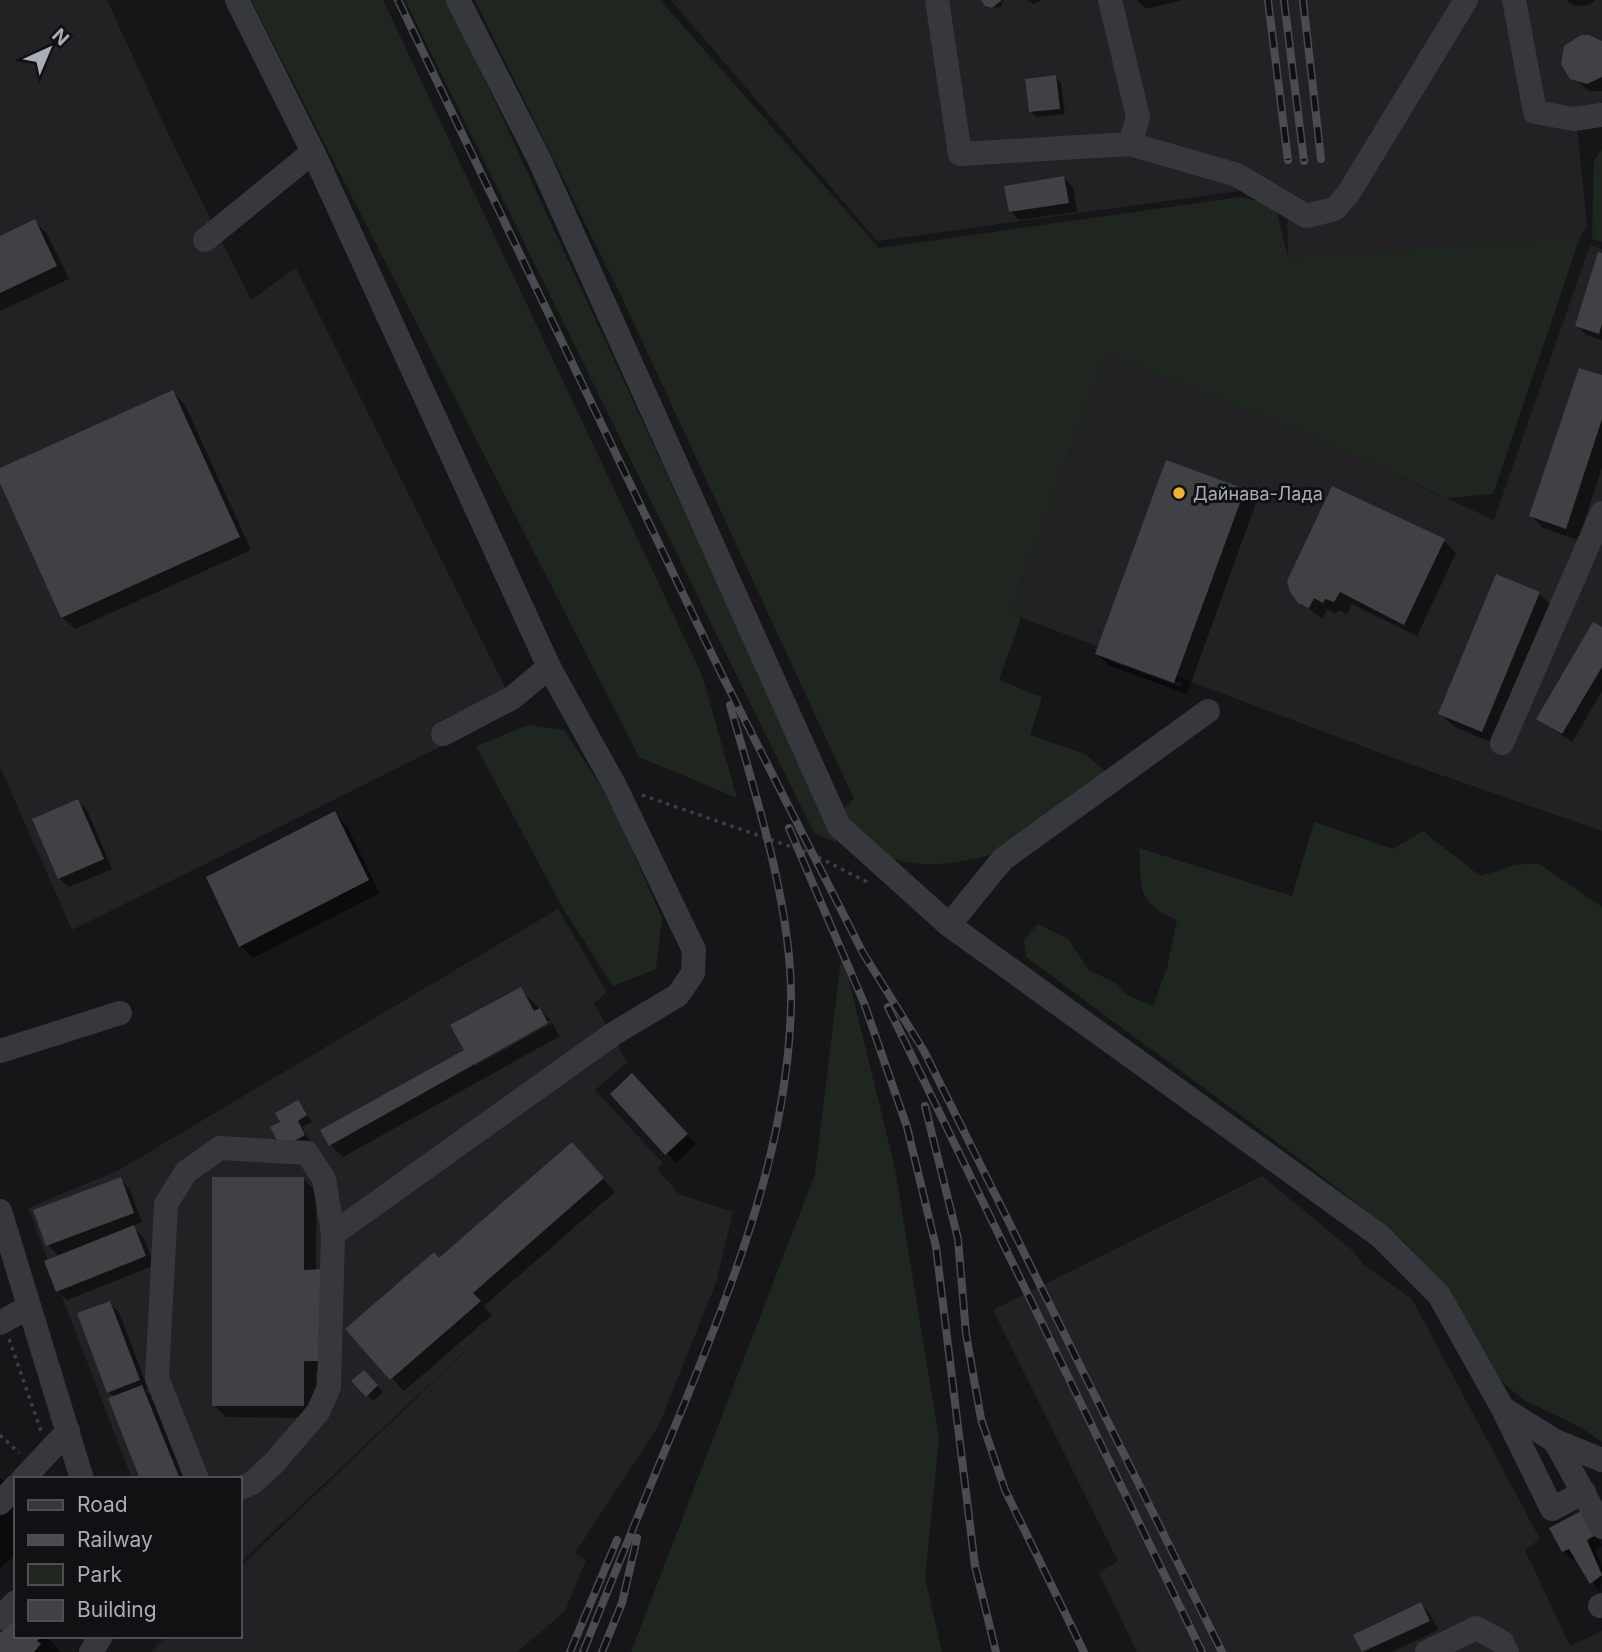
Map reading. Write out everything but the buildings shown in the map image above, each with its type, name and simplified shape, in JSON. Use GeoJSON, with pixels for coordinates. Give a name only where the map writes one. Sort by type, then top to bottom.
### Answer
{"type":"FeatureCollection","features":[{"type":"Feature","properties":{"kind":"street"},"geometry":{"type":"LineString","coordinates":[[237,0],[313,152],[549,667],[615,786],[694,950],[692,974],[678,995],[613,1034],[333,1234]]}},
{"type":"Feature","properties":{"kind":"street"},"geometry":{"type":"LineString","coordinates":[[458,0],[546,173],[839,826],[949,925],[1380,1236],[1439,1295],[1503,1409],[1552,1509],[1584,1492]]}},
{"type":"Feature","properties":{"kind":"street"},"geometry":{"type":"LineString","coordinates":[[937,0],[960,154],[1130,144],[1237,175],[1306,216],[1335,209],[1348,194],[1466,0]]}},
{"type":"Feature","properties":{"kind":"street"},"geometry":{"type":"LineString","coordinates":[[1110,0],[1138,117],[1130,144]]}},
{"type":"Feature","properties":{"kind":"street"},"geometry":{"type":"LineString","coordinates":[[1514,0],[1535,112],[1574,119],[1602,115]]}},
{"type":"Feature","properties":{"kind":"street"},"geometry":{"type":"LineString","coordinates":[[205,240],[313,152]]}},
{"type":"Feature","properties":{"kind":"street"},"geometry":{"type":"LineString","coordinates":[[1503,743],[1602,513]]}},
{"type":"Feature","properties":{"kind":"street"},"geometry":{"type":"LineString","coordinates":[[443,734],[512,698],[549,667]]}},
{"type":"Feature","properties":{"kind":"street"},"geometry":{"type":"LineString","coordinates":[[949,925],[1003,859],[1208,712]]}},
{"type":"Feature","properties":{"kind":"street"},"geometry":{"type":"LineString","coordinates":[[0,1051],[120,1013]]}},
{"type":"Feature","properties":{"kind":"street"},"geometry":{"type":"LineString","coordinates":[[196,1477],[157,1378],[166,1204],[186,1172],[220,1148],[307,1153],[324,1179],[333,1234],[328,1387],[318,1412],[292,1443],[251,1483],[242,1487]]}},
{"type":"Feature","properties":{"kind":"street"},"geometry":{"type":"LineString","coordinates":[[0,1211],[81,1477]]}},
{"type":"Feature","properties":{"kind":"street"},"geometry":{"type":"LineString","coordinates":[[2,1322],[29,1307]]}},
{"type":"Feature","properties":{"kind":"street"},"geometry":{"type":"LineString","coordinates":[[1503,1409],[1555,1441],[1602,1460]]}},
{"type":"Feature","properties":{"kind":"street"},"geometry":{"type":"LineString","coordinates":[[35,1466],[68,1430]]}},
{"type":"Feature","properties":{"kind":"street"},"geometry":{"type":"LineString","coordinates":[[1555,1441],[1602,1527]]}},
{"type":"Feature","properties":{"kind":"street"},"geometry":{"type":"LineString","coordinates":[[0,1503],[14,1488]]}},
{"type":"Feature","properties":{"kind":"street"},"geometry":{"type":"LineString","coordinates":[[0,1618],[14,1604]]}},
{"type":"Feature","properties":{"kind":"street"},"geometry":{"type":"LineString","coordinates":[[1427,1652],[1476,1628],[1502,1642],[1507,1652]]}},
{"type":"Feature","properties":{"kind":"path"},"geometry":{"type":"LineString","coordinates":[[615,786],[812,853],[880,889]]}},
{"type":"Feature","properties":{"kind":"path"},"geometry":{"type":"LineString","coordinates":[[2,1322],[35,1466]]}},
{"type":"Feature","properties":{"kind":"path"},"geometry":{"type":"LineString","coordinates":[[0,1435],[35,1466]]}},
{"type":"Feature","properties":{"kind":"shaded area"},"geometry":{"type":"Polygon","coordinates":[[[0,0],[107,0],[173,144],[251,300],[296,268],[516,709],[72,930],[0,767],[0,0]]]}},
{"type":"Feature","properties":{"kind":"shaded area"},"geometry":{"type":"Polygon","coordinates":[[[671,0],[1602,0],[1602,124],[1577,128],[1587,226],[1580,237],[1288,257],[1287,211],[1246,190],[877,241],[671,0]]]}},
{"type":"Feature","properties":{"kind":"shaded area"},"geometry":{"type":"Polygon","coordinates":[[[1590,245],[1602,249],[1602,831],[1415,766],[1022,618],[1012,608],[1106,354],[1301,432],[1494,520],[1590,245]]]}},
{"type":"Feature","properties":{"kind":"shaded area"},"geometry":{"type":"Polygon","coordinates":[[[558,909],[607,992],[594,1003],[627,1062],[595,1090],[663,1163],[657,1169],[679,1194],[733,1212],[716,1283],[659,1425],[575,1553],[586,1560],[565,1611],[517,1652],[151,1652],[165,1638],[242,1638],[242,1565],[501,1317],[242,1561],[242,1477],[131,1477],[28,1208],[119,1170],[558,909]]]}},
{"type":"Feature","properties":{"kind":"shaded area"},"geometry":{"type":"Polygon","coordinates":[[[1262,1176],[1353,1251],[1363,1264],[1412,1299],[1540,1539],[1525,1550],[1570,1646],[1602,1631],[1602,1652],[1137,1652],[1099,1573],[1118,1561],[993,1310],[1262,1176]]]}},
{"type":"Feature","properties":{"kind":"green space"},"geometry":{"type":"Polygon","coordinates":[[[251,0],[383,0],[702,675],[737,798],[639,757],[251,0]]]}},
{"type":"Feature","properties":{"kind":"green space"},"geometry":{"type":"Polygon","coordinates":[[[405,0],[448,0],[837,843],[814,833],[405,0]]]}},
{"type":"Feature","properties":{"kind":"green space"},"geometry":{"type":"Polygon","coordinates":[[[475,0],[660,0],[879,248],[1241,197],[1275,205],[1288,257],[1580,237],[1493,494],[1447,498],[1301,432],[1106,354],[1012,608],[1021,618],[999,680],[1042,697],[1030,735],[1085,754],[1106,772],[1007,849],[979,858],[945,863],[911,863],[896,859],[878,848],[842,811],[854,799],[623,300],[475,0]]]}},
{"type":"Feature","properties":{"kind":"green space"},"geometry":{"type":"Polygon","coordinates":[[[1602,149],[1602,242],[1592,239],[1594,161],[1602,149]]]}},
{"type":"Feature","properties":{"kind":"green space"},"geometry":{"type":"Polygon","coordinates":[[[528,725],[564,730],[610,800],[662,918],[656,969],[613,986],[561,905],[476,746],[528,725]]]}},
{"type":"Feature","properties":{"kind":"green space"},"geometry":{"type":"Polygon","coordinates":[[[1314,822],[1393,849],[1423,831],[1480,876],[1515,865],[1538,863],[1602,907],[1602,1442],[1580,1427],[1524,1400],[1501,1381],[1486,1360],[1451,1291],[1399,1237],[1300,1159],[1026,957],[1024,940],[1038,924],[1068,939],[1089,970],[1114,982],[1127,995],[1153,1006],[1167,968],[1177,920],[1154,907],[1143,893],[1139,848],[1292,896],[1314,822]]]}},
{"type":"Feature","properties":{"kind":"green space"},"geometry":{"type":"Polygon","coordinates":[[[842,952],[895,1168],[939,1439],[925,1578],[942,1652],[631,1652],[815,1174],[842,952]]]}},
{"type":"Feature","properties":{"kind":"railway"},"geometry":{"type":"LineString","coordinates":[[398,0],[720,671],[863,953],[924,1051],[1222,1652]]}},
{"type":"Feature","properties":{"kind":"railway"},"geometry":{"type":"LineString","coordinates":[[1268,0],[1288,160]]}},
{"type":"Feature","properties":{"kind":"railway"},"geometry":{"type":"LineString","coordinates":[[1284,0],[1304,161]]}},
{"type":"Feature","properties":{"kind":"railway"},"geometry":{"type":"LineString","coordinates":[[1303,0],[1321,159]]}},
{"type":"Feature","properties":{"kind":"railway"},"geometry":{"type":"LineString","coordinates":[[583,1652],[721,1310],[755,1210],[780,1109],[788,1057],[791,1005],[786,931],[771,853],[730,705]]}},
{"type":"Feature","properties":{"kind":"railway"},"geometry":{"type":"LineString","coordinates":[[789,828],[864,1003],[907,1127],[936,1247],[975,1566],[996,1652]]}},
{"type":"Feature","properties":{"kind":"railway"},"geometry":{"type":"LineString","coordinates":[[888,1007],[1202,1652]]}},
{"type":"Feature","properties":{"kind":"railway"},"geometry":{"type":"LineString","coordinates":[[925,1106],[958,1239],[966,1334],[981,1419],[1005,1490],[1084,1652]]}},
{"type":"Feature","properties":{"kind":"railway"},"geometry":{"type":"LineString","coordinates":[[602,1652],[622,1603],[637,1538]]}},
{"type":"Feature","properties":{"kind":"railway"},"geometry":{"type":"LineString","coordinates":[[570,1652],[617,1540]]}},
{"type":"Feature","properties":{"kind":"place","name":"Дайнава-Лада"},"geometry":{"type":"Point","coordinates":[1179,493]}}]}
